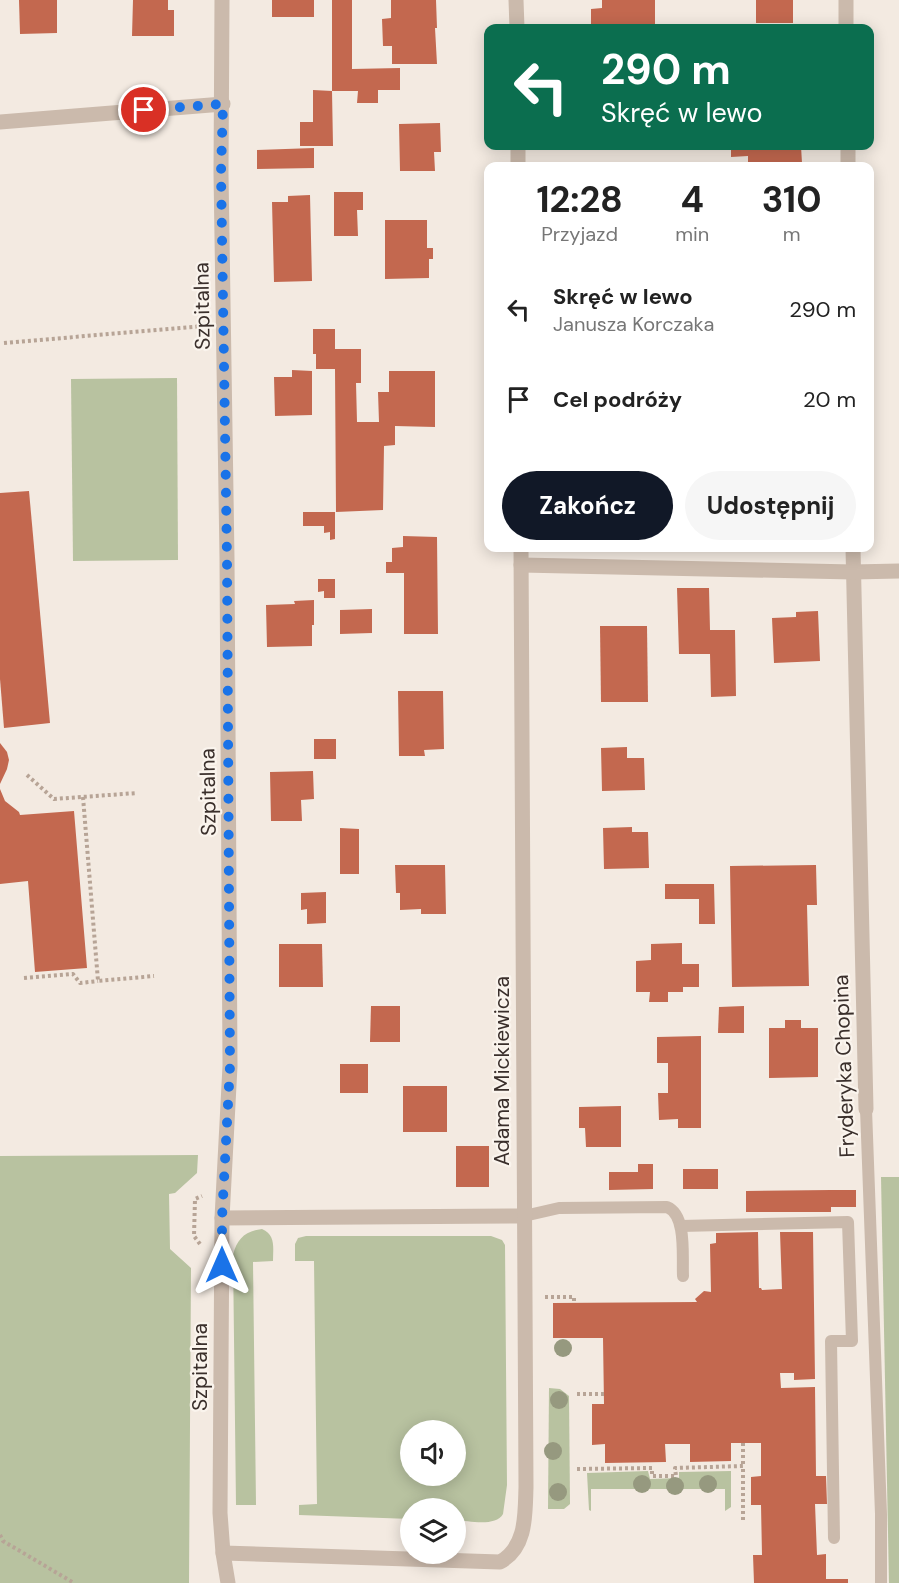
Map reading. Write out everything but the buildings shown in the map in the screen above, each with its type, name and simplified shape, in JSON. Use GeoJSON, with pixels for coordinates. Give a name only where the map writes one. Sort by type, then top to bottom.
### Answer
{"type":"FeatureCollection","features":[{"type":"Feature","properties":{"kind":"street","name":"Szpitalna"},"geometry":{"type":"LineString","coordinates":[[222,0],[221,172],[227,558],[230,1066],[222,1218],[220,1513],[228,1583]]}},
{"type":"Feature","properties":{"kind":"street"},"geometry":{"type":"LineString","coordinates":[[516,0],[517,24]]}},
{"type":"Feature","properties":{"kind":"street"},"geometry":{"type":"LineString","coordinates":[[846,0],[846,24]]}},
{"type":"Feature","properties":{"kind":"street"},"geometry":{"type":"LineString","coordinates":[[0,122],[223,104]]}},
{"type":"Feature","properties":{"kind":"street","name":"Adama Mickiewicza"},"geometry":{"type":"LineString","coordinates":[[223,1553],[500,1562],[509,1557],[517,1547],[525,1519],[521,552]]}},
{"type":"Feature","properties":{"kind":"street","name":"Fryderyka Chopina"},"geometry":{"type":"LineString","coordinates":[[853,552],[866,1109]]}},
{"type":"Feature","properties":{"kind":"street"},"geometry":{"type":"LineString","coordinates":[[521,565],[899,571]]}},
{"type":"Feature","properties":{"kind":"street"},"geometry":{"type":"LineString","coordinates":[[222,1218],[524,1216]]}},
{"type":"Feature","properties":{"kind":"lane","name":"Fryderyka Chopina"},"geometry":{"type":"LineString","coordinates":[[866,1109],[881,1502],[881,1583]]}},
{"type":"Feature","properties":{"kind":"lane"},"geometry":{"type":"LineString","coordinates":[[524,1216],[559,1208],[662,1206],[671,1209],[681,1226],[683,1276]]}},
{"type":"Feature","properties":{"kind":"lane"},"geometry":{"type":"LineString","coordinates":[[681,1226],[848,1222],[852,1341],[831,1341],[834,1538]]}},
{"type":"Feature","properties":{"kind":"path"},"geometry":{"type":"LineString","coordinates":[[4,343],[204,326]]}},
{"type":"Feature","properties":{"kind":"path"},"geometry":{"type":"LineString","coordinates":[[27,774],[54,799],[137,793]]}},
{"type":"Feature","properties":{"kind":"path"},"geometry":{"type":"LineString","coordinates":[[83,797],[98,981]]}},
{"type":"Feature","properties":{"kind":"path"},"geometry":{"type":"LineString","coordinates":[[24,978],[73,974],[80,982],[154,976]]}},
{"type":"Feature","properties":{"kind":"path"},"geometry":{"type":"LineString","coordinates":[[544,1297],[574,1297],[574,1303]]}},
{"type":"Feature","properties":{"kind":"path"},"geometry":{"type":"LineString","coordinates":[[577,1394],[604,1394]]}},
{"type":"Feature","properties":{"kind":"path"},"geometry":{"type":"LineString","coordinates":[[743,1443],[743,1521]]}},
{"type":"Feature","properties":{"kind":"path"},"geometry":{"type":"LineString","coordinates":[[578,1469],[652,1468],[652,1476],[676,1476],[675,1468],[743,1467]]}},
{"type":"Feature","properties":{"kind":"path"},"geometry":{"type":"LineString","coordinates":[[0,1535],[2,1541],[74,1583]]}},
{"type":"Feature","properties":{"kind":"green space"},"geometry":{"type":"Polygon","coordinates":[[[177,378],[178,560],[73,561],[71,379],[177,378]]]}},
{"type":"Feature","properties":{"kind":"green space"},"geometry":{"type":"Polygon","coordinates":[[[198,1155],[197,1173],[175,1193],[169,1194],[170,1249],[191,1268],[189,1583],[0,1583],[0,1156],[198,1155]]]}},
{"type":"Feature","properties":{"kind":"green space"},"geometry":{"type":"Polygon","coordinates":[[[881,1177],[899,1177],[899,1583],[889,1583],[881,1177]]]}},
{"type":"Feature","properties":{"kind":"green space"},"geometry":{"type":"Polygon","coordinates":[[[262,1229],[272,1238],[273,1261],[253,1262],[256,1505],[236,1505],[233,1255],[237,1244],[243,1237],[262,1229]]]}},
{"type":"Feature","properties":{"kind":"green space"},"geometry":{"type":"Polygon","coordinates":[[[306,1236],[491,1236],[502,1240],[505,1245],[507,1485],[503,1514],[500,1518],[488,1522],[466,1521],[466,1498],[400,1498],[400,1519],[299,1515],[299,1505],[317,1504],[314,1261],[295,1261],[295,1244],[298,1238],[306,1236]]]}},
{"type":"Feature","properties":{"kind":"green space"},"geometry":{"type":"Polygon","coordinates":[[[549,1388],[560,1389],[569,1396],[570,1504],[564,1509],[548,1509],[549,1388]]]}},
{"type":"Feature","properties":{"kind":"green space"},"geometry":{"type":"Polygon","coordinates":[[[648,1471],[650,1479],[679,1478],[679,1472],[731,1471],[731,1507],[725,1511],[725,1489],[591,1489],[591,1511],[589,1510],[587,1473],[648,1471]]]}},
{"type":"Feature","properties":{"kind":"route"},"geometry":{"type":"LineString","coordinates":[[144,110],[223,104],[221,172],[227,558],[230,1066],[222,1218],[222,1265]]}}]}
